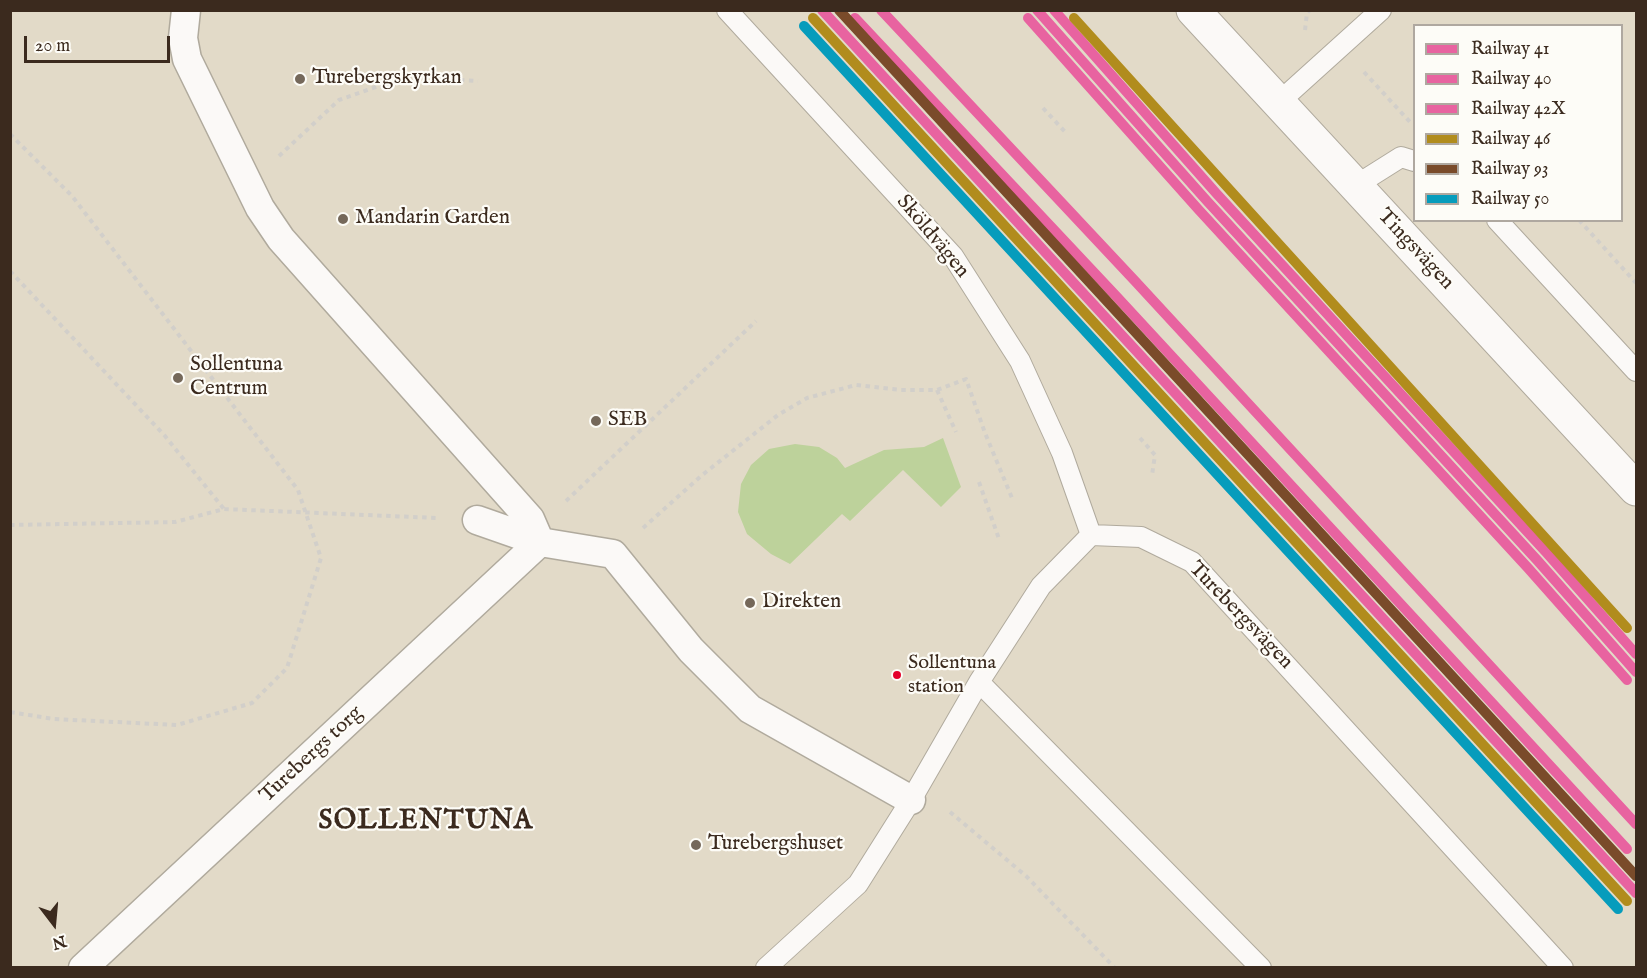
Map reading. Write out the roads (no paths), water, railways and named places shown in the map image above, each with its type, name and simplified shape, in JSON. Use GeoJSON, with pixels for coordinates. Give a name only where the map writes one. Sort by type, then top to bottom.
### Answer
{"type":"FeatureCollection","features":[{"type":"Feature","properties":{"kind":"street"},"geometry":{"type":"LineString","coordinates":[[186,10],[183,38],[186,58],[261,208],[281,239],[530,519],[540,542]]}},
{"type":"Feature","properties":{"kind":"street","name":"Tingsvägen"},"geometry":{"type":"LineString","coordinates":[[1193,10],[1636,489]]}},
{"type":"Feature","properties":{"kind":"street"},"geometry":{"type":"LineString","coordinates":[[477,519],[540,542],[613,554],[691,650],[750,709],[910,800]]}},
{"type":"Feature","properties":{"kind":"street","name":"Turebergs torg"},"geometry":{"type":"LineString","coordinates":[[83,968],[540,542]]}},
{"type":"Feature","properties":{"kind":"lane","name":"Sköldvägen"},"geometry":{"type":"LineString","coordinates":[[727,10],[953,256],[1020,361],[1062,453],[1091,536]]}},
{"type":"Feature","properties":{"kind":"lane"},"geometry":{"type":"LineString","coordinates":[[1278,103],[1381,10]]}},
{"type":"Feature","properties":{"kind":"lane"},"geometry":{"type":"LineString","coordinates":[[1355,186],[1401,157],[1413,160]]}},
{"type":"Feature","properties":{"kind":"lane"},"geometry":{"type":"LineString","coordinates":[[1499,222],[1636,371]]}},
{"type":"Feature","properties":{"kind":"lane"},"geometry":{"type":"LineString","coordinates":[[765,968],[858,884],[979,682],[1041,586],[1091,536]]}},
{"type":"Feature","properties":{"kind":"lane","name":"Turebergsvägen"},"geometry":{"type":"LineString","coordinates":[[1091,536],[1141,537],[1192,562],[1563,968]]}},
{"type":"Feature","properties":{"kind":"lane"},"geometry":{"type":"LineString","coordinates":[[979,682],[1261,968]]}},
{"type":"Feature","properties":{"kind":"rail line","name":"41"},"geometry":{"type":"LineString","coordinates":[[822,10],[1636,893]]}},
{"type":"Feature","properties":{"kind":"rail line","name":"93"},"geometry":{"type":"LineString","coordinates":[[839,10],[1636,876]]}},
{"type":"Feature","properties":{"kind":"rail line","name":"42X"},"geometry":{"type":"LineString","coordinates":[[881,10],[1135,281],[1636,824]]}},
{"type":"Feature","properties":{"kind":"rail line","name":"41"},"geometry":{"type":"LineString","coordinates":[[1037,10],[1207,201],[1537,560],[1636,672]]}},
{"type":"Feature","properties":{"kind":"rail line","name":"42X"},"geometry":{"type":"LineString","coordinates":[[1054,10],[1216,193],[1546,552],[1636,654]]}},
{"type":"Feature","properties":{"kind":"rail line","name":"46"},"geometry":{"type":"LineString","coordinates":[[813,18],[1627,901]]}},
{"type":"Feature","properties":{"kind":"rail line","name":"40"},"geometry":{"type":"LineString","coordinates":[[855,18],[1117,297],[1627,849]]}},
{"type":"Feature","properties":{"kind":"rail line","name":"40"},"geometry":{"type":"LineString","coordinates":[[1028,18],[1198,209],[1528,568],[1627,680]]}},
{"type":"Feature","properties":{"kind":"rail line","name":"46"},"geometry":{"type":"LineString","coordinates":[[1074,18],[1627,628]]}},
{"type":"Feature","properties":{"kind":"rail line","name":"50"},"geometry":{"type":"LineString","coordinates":[[804,26],[1618,909]]}},
{"type":"Feature","properties":{"kind":"place","name":"Turebergskyrkan"},"geometry":{"type":"Point","coordinates":[300,79]}},
{"type":"Feature","properties":{"kind":"place","name":"Mandarin Garden"},"geometry":{"type":"Point","coordinates":[343,219]}},
{"type":"Feature","properties":{"kind":"place","name":"Sollentuna Centrum"},"geometry":{"type":"Point","coordinates":[178,378]}},
{"type":"Feature","properties":{"kind":"place","name":"SEB"},"geometry":{"type":"Point","coordinates":[596,421]}},
{"type":"Feature","properties":{"kind":"place","name":"Direkten"},"geometry":{"type":"Point","coordinates":[750,603]}},
{"type":"Feature","properties":{"kind":"place","name":"Sollentuna station"},"geometry":{"type":"Point","coordinates":[897,675]}},
{"type":"Feature","properties":{"kind":"place","name":"Turebergshuset"},"geometry":{"type":"Point","coordinates":[696,845]}},
{"type":"Feature","properties":{"kind":"district","name":"SOLLENTUNA"},"geometry":{"type":"Point","coordinates":[426,822]}}]}
